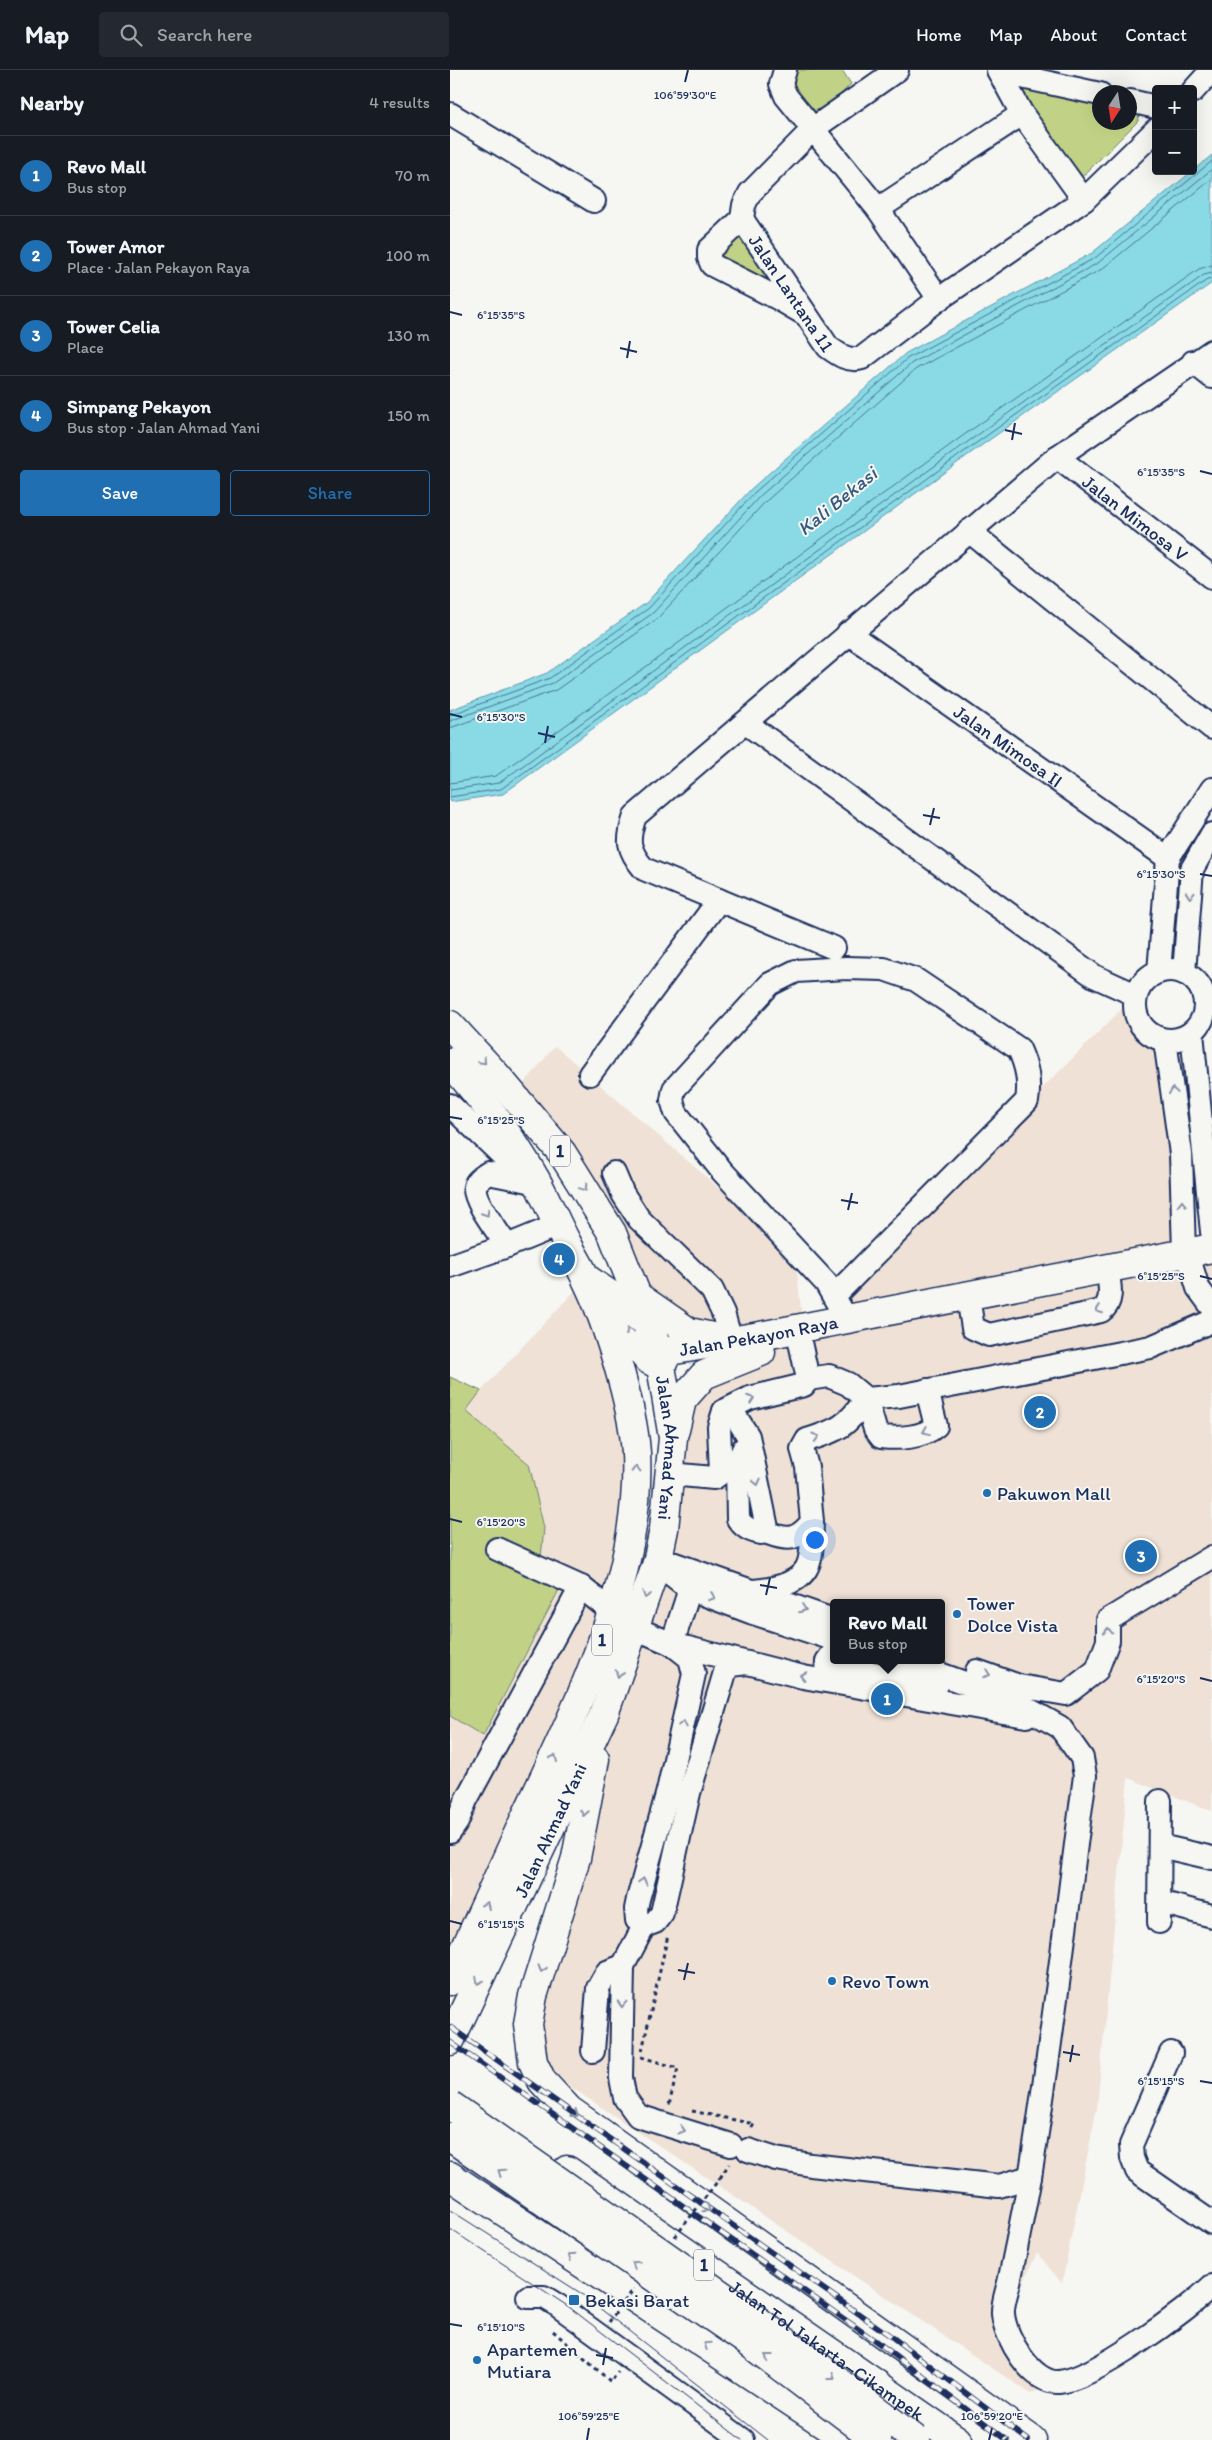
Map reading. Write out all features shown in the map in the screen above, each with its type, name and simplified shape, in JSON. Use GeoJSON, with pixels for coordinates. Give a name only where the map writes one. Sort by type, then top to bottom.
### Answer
{"type":"FeatureCollection","features":[{"type":"Feature","properties":{"kind":"main road","name":"Jalan Ahmad Yani"},"geometry":{"type":"LineString","coordinates":[[450,1025],[497,1076],[562,1153],[612,1233],[640,1298],[661,1366],[673,1438],[664,1529],[657,1560],[604,1714],[454,2031]]}},
{"type":"Feature","properties":{"kind":"main road","name":"Jalan Ahmad Yani"},"geometry":{"type":"LineString","coordinates":[[450,1062],[495,1118],[536,1180],[586,1279],[623,1387],[636,1449],[634,1520],[624,1566],[593,1667],[559,1746],[450,1981]]}},
{"type":"Feature","properties":{"kind":"main road"},"geometry":{"type":"LineString","coordinates":[[450,1071],[555,1220]]}},
{"type":"Feature","properties":{"kind":"main road","name":"Jalan Pekayon Raya"},"geometry":{"type":"LineString","coordinates":[[661,1366],[761,1352],[968,1297],[1199,1247]]}},
{"type":"Feature","properties":{"kind":"main road","name":"Jalan Pekayon Raya"},"geometry":{"type":"LineString","coordinates":[[661,1366],[669,1351],[732,1341],[841,1306],[1105,1268]]}},
{"type":"Feature","properties":{"kind":"main road"},"geometry":{"type":"LineString","coordinates":[[586,1279],[612,1296],[633,1340],[647,1358],[661,1366],[653,1388],[654,1483],[650,1519],[611,1610]]}},
{"type":"Feature","properties":{"kind":"main road"},"geometry":{"type":"LineString","coordinates":[[640,1298],[689,1332],[732,1341]]}},
{"type":"Feature","properties":{"kind":"main road"},"geometry":{"type":"LineString","coordinates":[[673,1438],[682,1400],[704,1375],[761,1352]]}},
{"type":"Feature","properties":{"kind":"main road"},"geometry":{"type":"LineString","coordinates":[[604,1714],[576,1858],[533,1996],[528,2024],[533,2062],[542,2081],[569,2110],[1032,2440]]}},
{"type":"Feature","properties":{"kind":"main road","name":"Jalan Tol Jakarta–Cikampek"},"geometry":{"type":"LineString","coordinates":[[450,2090],[957,2440]]}},
{"type":"Feature","properties":{"kind":"main road","name":"1"},"geometry":{"type":"LineString","coordinates":[[450,2105],[744,2311],[916,2440]]}},
{"type":"Feature","properties":{"kind":"main road","name":"1"},"geometry":{"type":"LineString","coordinates":[[450,2137],[744,2339],[877,2440]]}},
{"type":"Feature","properties":{"kind":"main road"},"geometry":{"type":"LineString","coordinates":[[450,2176],[849,2440]]}},
{"type":"Feature","properties":{"kind":"street"},"geometry":{"type":"LineString","coordinates":[[785,70],[780,84],[786,96],[814,128],[878,209],[939,299],[1084,200],[1152,134]]}},
{"type":"Feature","properties":{"kind":"street"},"geometry":{"type":"LineString","coordinates":[[810,318],[779,299],[712,266],[709,250],[742,219],[744,205],[750,193],[814,128],[868,77],[897,70]]}},
{"type":"Feature","properties":{"kind":"street"},"geometry":{"type":"LineString","coordinates":[[1197,87],[1212,70]]}},
{"type":"Feature","properties":{"kind":"street"},"geometry":{"type":"LineString","coordinates":[[998,71],[1092,92]]}},
{"type":"Feature","properties":{"kind":"street"},"geometry":{"type":"LineString","coordinates":[[998,71],[1022,114],[1084,200]]}},
{"type":"Feature","properties":{"kind":"street"},"geometry":{"type":"LineString","coordinates":[[1137,103],[1152,106]]}},
{"type":"Feature","properties":{"kind":"street"},"geometry":{"type":"LineString","coordinates":[[450,114],[594,200]]}},
{"type":"Feature","properties":{"kind":"street"},"geometry":{"type":"LineString","coordinates":[[878,209],[1022,114]]}},
{"type":"Feature","properties":{"kind":"street","name":"Jalan Lantana 11"},"geometry":{"type":"LineString","coordinates":[[742,219],[828,347],[848,359],[862,358],[939,299]]}},
{"type":"Feature","properties":{"kind":"street"},"geometry":{"type":"LineString","coordinates":[[834,948],[644,869],[633,856],[628,836],[635,816],[1057,457],[1212,350]]}},
{"type":"Feature","properties":{"kind":"street"},"geometry":{"type":"LineString","coordinates":[[1193,362],[1212,377]]}},
{"type":"Feature","properties":{"kind":"street","name":"Jalan Mimosa V"},"geometry":{"type":"LineString","coordinates":[[1057,457],[1212,578]]}},
{"type":"Feature","properties":{"kind":"street"},"geometry":{"type":"LineString","coordinates":[[969,531],[1212,728]]}},
{"type":"Feature","properties":{"kind":"street","name":"Jalan Mimosa II"},"geometry":{"type":"LineString","coordinates":[[848,633],[1168,858]]}},
{"type":"Feature","properties":{"kind":"street"},"geometry":{"type":"LineString","coordinates":[[746,723],[1094,976],[1136,995]]}},
{"type":"Feature","properties":{"kind":"street"},"geometry":{"type":"LineString","coordinates":[[1159,972],[1168,858],[1212,789]]}},
{"type":"Feature","properties":{"kind":"street"},"geometry":{"type":"LineString","coordinates":[[1184,973],[1192,869],[1212,832],[1193,819]]}},
{"type":"Feature","properties":{"kind":"street"},"geometry":{"type":"LineString","coordinates":[[590,1074],[719,900]]}},
{"type":"Feature","properties":{"kind":"street"},"geometry":{"type":"LineString","coordinates":[[846,968],[884,969],[916,980],[1019,1049],[1027,1066],[1029,1083],[1027,1101],[841,1306],[826,1283],[722,1171],[676,1113],[672,1100],[674,1089],[770,984],[796,972],[846,968]]}},
{"type":"Feature","properties":{"kind":"street"},"geometry":{"type":"LineString","coordinates":[[1172,970],[1184,973],[1196,981],[1204,993],[1209,1007],[1201,1022],[1192,1033],[1179,1039],[1165,1040],[1151,1035],[1140,1024],[1135,1010],[1136,995],[1145,981],[1159,972],[1172,970]]}},
{"type":"Feature","properties":{"kind":"street"},"geometry":{"type":"LineString","coordinates":[[1192,1033],[1199,1247],[1198,1288],[1212,1307]]}},
{"type":"Feature","properties":{"kind":"street"},"geometry":{"type":"LineString","coordinates":[[1165,1040],[1181,1154],[1199,1247],[1212,1282]]}},
{"type":"Feature","properties":{"kind":"street"},"geometry":{"type":"LineString","coordinates":[[450,1105],[529,1181]]}},
{"type":"Feature","properties":{"kind":"street"},"geometry":{"type":"LineString","coordinates":[[506,1246],[479,1201],[475,1189],[477,1181],[488,1173],[529,1181]]}},
{"type":"Feature","properties":{"kind":"street"},"geometry":{"type":"LineString","coordinates":[[614,1173],[623,1194],[639,1219],[712,1290],[723,1313],[732,1341]]}},
{"type":"Feature","properties":{"kind":"street"},"geometry":{"type":"LineString","coordinates":[[450,1266],[506,1246],[555,1220]]}},
{"type":"Feature","properties":{"kind":"street"},"geometry":{"type":"LineString","coordinates":[[968,1297],[973,1328],[989,1335],[1101,1311],[1107,1307],[1110,1299],[1105,1268]]}},
{"type":"Feature","properties":{"kind":"street"},"geometry":{"type":"LineString","coordinates":[[752,1591],[775,1588],[796,1578],[806,1568],[811,1551],[812,1522],[807,1467],[802,1449],[807,1440],[827,1434],[851,1421],[866,1399],[926,1390],[1151,1347],[1212,1321]]}},
{"type":"Feature","properties":{"kind":"street"},"geometry":{"type":"LineString","coordinates":[[805,1340],[813,1378]]}},
{"type":"Feature","properties":{"kind":"street"},"geometry":{"type":"LineString","coordinates":[[670,1474],[714,1478],[721,1473],[719,1427],[724,1411],[750,1398],[804,1385],[813,1378],[829,1376],[848,1384],[866,1399],[875,1429],[881,1437],[909,1436],[927,1433],[936,1426],[926,1390]]}},
{"type":"Feature","properties":{"kind":"street"},"geometry":{"type":"LineString","coordinates":[[724,1411],[736,1417],[743,1425],[750,1441],[736,1463],[738,1519],[743,1527],[761,1533],[766,1524],[768,1533],[780,1538],[793,1538],[803,1533],[812,1522]]}},
{"type":"Feature","properties":{"kind":"street"},"geometry":{"type":"LineString","coordinates":[[497,1549],[581,1587],[611,1610]]}},
{"type":"Feature","properties":{"kind":"street"},"geometry":{"type":"LineString","coordinates":[[945,1659],[1019,1686],[1066,1694],[1097,1670],[1108,1641],[1108,1620],[1212,1558]]}},
{"type":"Feature","properties":{"kind":"street"},"geometry":{"type":"LineString","coordinates":[[657,1560],[690,1589],[753,1613],[830,1638]]}},
{"type":"Feature","properties":{"kind":"street"},"geometry":{"type":"LineString","coordinates":[[657,1560],[830,1619]]}},
{"type":"Feature","properties":{"kind":"street"},"geometry":{"type":"LineString","coordinates":[[1148,1596],[1156,1607],[1212,1573]]}},
{"type":"Feature","properties":{"kind":"street"},"geometry":{"type":"LineString","coordinates":[[452,1823],[581,1587]]}},
{"type":"Feature","properties":{"kind":"street"},"geometry":{"type":"LineString","coordinates":[[672,1644],[690,1589]]}},
{"type":"Feature","properties":{"kind":"street"},"geometry":{"type":"LineString","coordinates":[[635,1628],[672,1644],[747,1663]]}},
{"type":"Feature","properties":{"kind":"street"},"geometry":{"type":"LineString","coordinates":[[672,1644],[690,1658],[694,1674],[678,1792],[681,1826],[662,1913],[655,1922],[644,1926],[623,1966],[621,2078],[625,2098],[638,2116],[776,2159],[999,2186],[1030,2177]]}},
{"type":"Feature","properties":{"kind":"street"},"geometry":{"type":"LineString","coordinates":[[660,1817],[678,1792],[726,1669],[730,1665],[747,1663],[839,1668],[954,1704],[1047,1720]]}},
{"type":"Feature","properties":{"kind":"street"},"geometry":{"type":"LineString","coordinates":[[913,1664],[1012,1700],[1060,1727],[1073,1742],[1082,1758],[1085,1776],[1030,2177],[1003,2314],[1016,2352],[1022,2361],[1047,2381],[1060,2382],[1077,2377],[1111,2359],[1168,2322],[1212,2286]]}},
{"type":"Feature","properties":{"kind":"street"},"geometry":{"type":"LineString","coordinates":[[952,1677],[965,1690],[962,1700],[954,1704]]}},
{"type":"Feature","properties":{"kind":"street"},"geometry":{"type":"LineString","coordinates":[[1160,1801],[1159,1912],[1212,1916]]}},
{"type":"Feature","properties":{"kind":"street"},"geometry":{"type":"LineString","coordinates":[[644,1926],[638,1920],[636,1909],[660,1817],[664,1810],[668,1808],[679,1810],[681,1826]]}},
{"type":"Feature","properties":{"kind":"street"},"geometry":{"type":"LineString","coordinates":[[1160,1846],[1212,1858]]}},
{"type":"Feature","properties":{"kind":"street"},"geometry":{"type":"LineString","coordinates":[[593,2051],[598,1988],[607,1972],[623,1966]]}},
{"type":"Feature","properties":{"kind":"street"},"geometry":{"type":"LineString","coordinates":[[1171,2053],[1132,2145],[1132,2158],[1137,2171],[1212,2222]]}},
{"type":"Feature","properties":{"kind":"street"},"geometry":{"type":"LineString","coordinates":[[528,2297],[544,2297],[557,2305],[743,2440]]}},
{"type":"Feature","properties":{"kind":"path"},"geometry":{"type":"LineString","coordinates":[[641,2059],[678,2068]]}},
{"type":"Feature","properties":{"kind":"path"},"geometry":{"type":"LineString","coordinates":[[553,2331],[611,2382],[618,2372]]}},
{"type":"Feature","properties":{"kind":"shaded area"},"geometry":{"type":"Polygon","coordinates":[[[1136,995],[1135,1010],[1140,1024],[1151,1035],[1165,1040],[1184,1252],[1212,1248],[1212,1811],[1128,1778],[1097,2107],[1062,2283],[1037,2253],[1008,2315],[1048,2384],[1031,2394],[568,2085],[530,2046],[587,1795],[635,1628],[682,1400],[761,1352],[810,1339],[846,1318],[835,1295],[1136,995]]]}},
{"type":"Feature","properties":{"kind":"shaded area"},"geometry":{"type":"Polygon","coordinates":[[[555,1046],[795,1254],[803,1328],[760,1336],[660,1311],[514,1096],[555,1046]]]}},
{"type":"Feature","properties":{"kind":"shaded area"},"geometry":{"type":"Polygon","coordinates":[[[586,1279],[623,1387],[625,1566],[450,1981],[450,1377],[481,1391],[586,1279]]]}},
{"type":"Feature","properties":{"kind":"green space"},"geometry":{"type":"Polygon","coordinates":[[[787,70],[842,70],[851,84],[824,108],[811,110],[803,108],[787,70]]]}},
{"type":"Feature","properties":{"kind":"green space"},"geometry":{"type":"Polygon","coordinates":[[[1013,82],[1092,99],[1092,130],[1129,130],[1078,181],[1013,82]]]}},
{"type":"Feature","properties":{"kind":"green space"},"geometry":{"type":"Polygon","coordinates":[[[1137,110],[1141,112],[1137,122],[1137,110]]]}},
{"type":"Feature","properties":{"kind":"green space"},"geometry":{"type":"Polygon","coordinates":[[[736,228],[782,293],[718,261],[715,252],[736,228]]]}},
{"type":"Feature","properties":{"kind":"green space"},"geometry":{"type":"Polygon","coordinates":[[[450,1377],[481,1391],[466,1411],[529,1464],[544,1528],[539,1577],[560,1588],[483,1736],[450,1716],[450,1377]]]}},
{"type":"Feature","properties":{"kind":"water","name":"Kali Bekasi"},"geometry":{"type":"Polygon","coordinates":[[[1212,155],[1212,283],[975,450],[503,794],[450,802],[450,710],[547,673],[646,603],[752,488],[906,353],[1092,253],[1188,175],[1197,175],[1197,167],[1212,155]]]}},
{"type":"Feature","properties":{"kind":"tram line"},"geometry":{"type":"LineString","coordinates":[[450,2210],[579,2292],[768,2440]]}},
{"type":"Feature","properties":{"kind":"tram line"},"geometry":{"type":"LineString","coordinates":[[450,2229],[569,2307],[742,2440]]}},
{"type":"Feature","properties":{"kind":"railway"},"geometry":{"type":"LineString","coordinates":[[450,2027],[892,2337],[1028,2440]]}},
{"type":"Feature","properties":{"kind":"railway"},"geometry":{"type":"LineString","coordinates":[[450,2042],[884,2347],[1007,2440]]}},
{"type":"Feature","properties":{"kind":"place","name":"Simpang Pekayon"},"geometry":{"type":"Point","coordinates":[559,1259]}},
{"type":"Feature","properties":{"kind":"place","name":"Tower Amor"},"geometry":{"type":"Point","coordinates":[1040,1412]}},
{"type":"Feature","properties":{"kind":"place","name":"Pakuwon Mall"},"geometry":{"type":"Point","coordinates":[987,1493]}},
{"type":"Feature","properties":{"kind":"place","name":"Tower Celia"},"geometry":{"type":"Point","coordinates":[1141,1556]}},
{"type":"Feature","properties":{"kind":"place","name":"Tower Dolce Vista"},"geometry":{"type":"Point","coordinates":[957,1614]}},
{"type":"Feature","properties":{"kind":"place","name":"Revo Mall"},"geometry":{"type":"Point","coordinates":[887,1699]}},
{"type":"Feature","properties":{"kind":"place","name":"Revo Town"},"geometry":{"type":"Point","coordinates":[832,1981]}},
{"type":"Feature","properties":{"kind":"place","name":"Bekasi Barat"},"geometry":{"type":"Point","coordinates":[574,2300]}},
{"type":"Feature","properties":{"kind":"place","name":"Apartemen Mutiara"},"geometry":{"type":"Point","coordinates":[477,2360]}}]}
